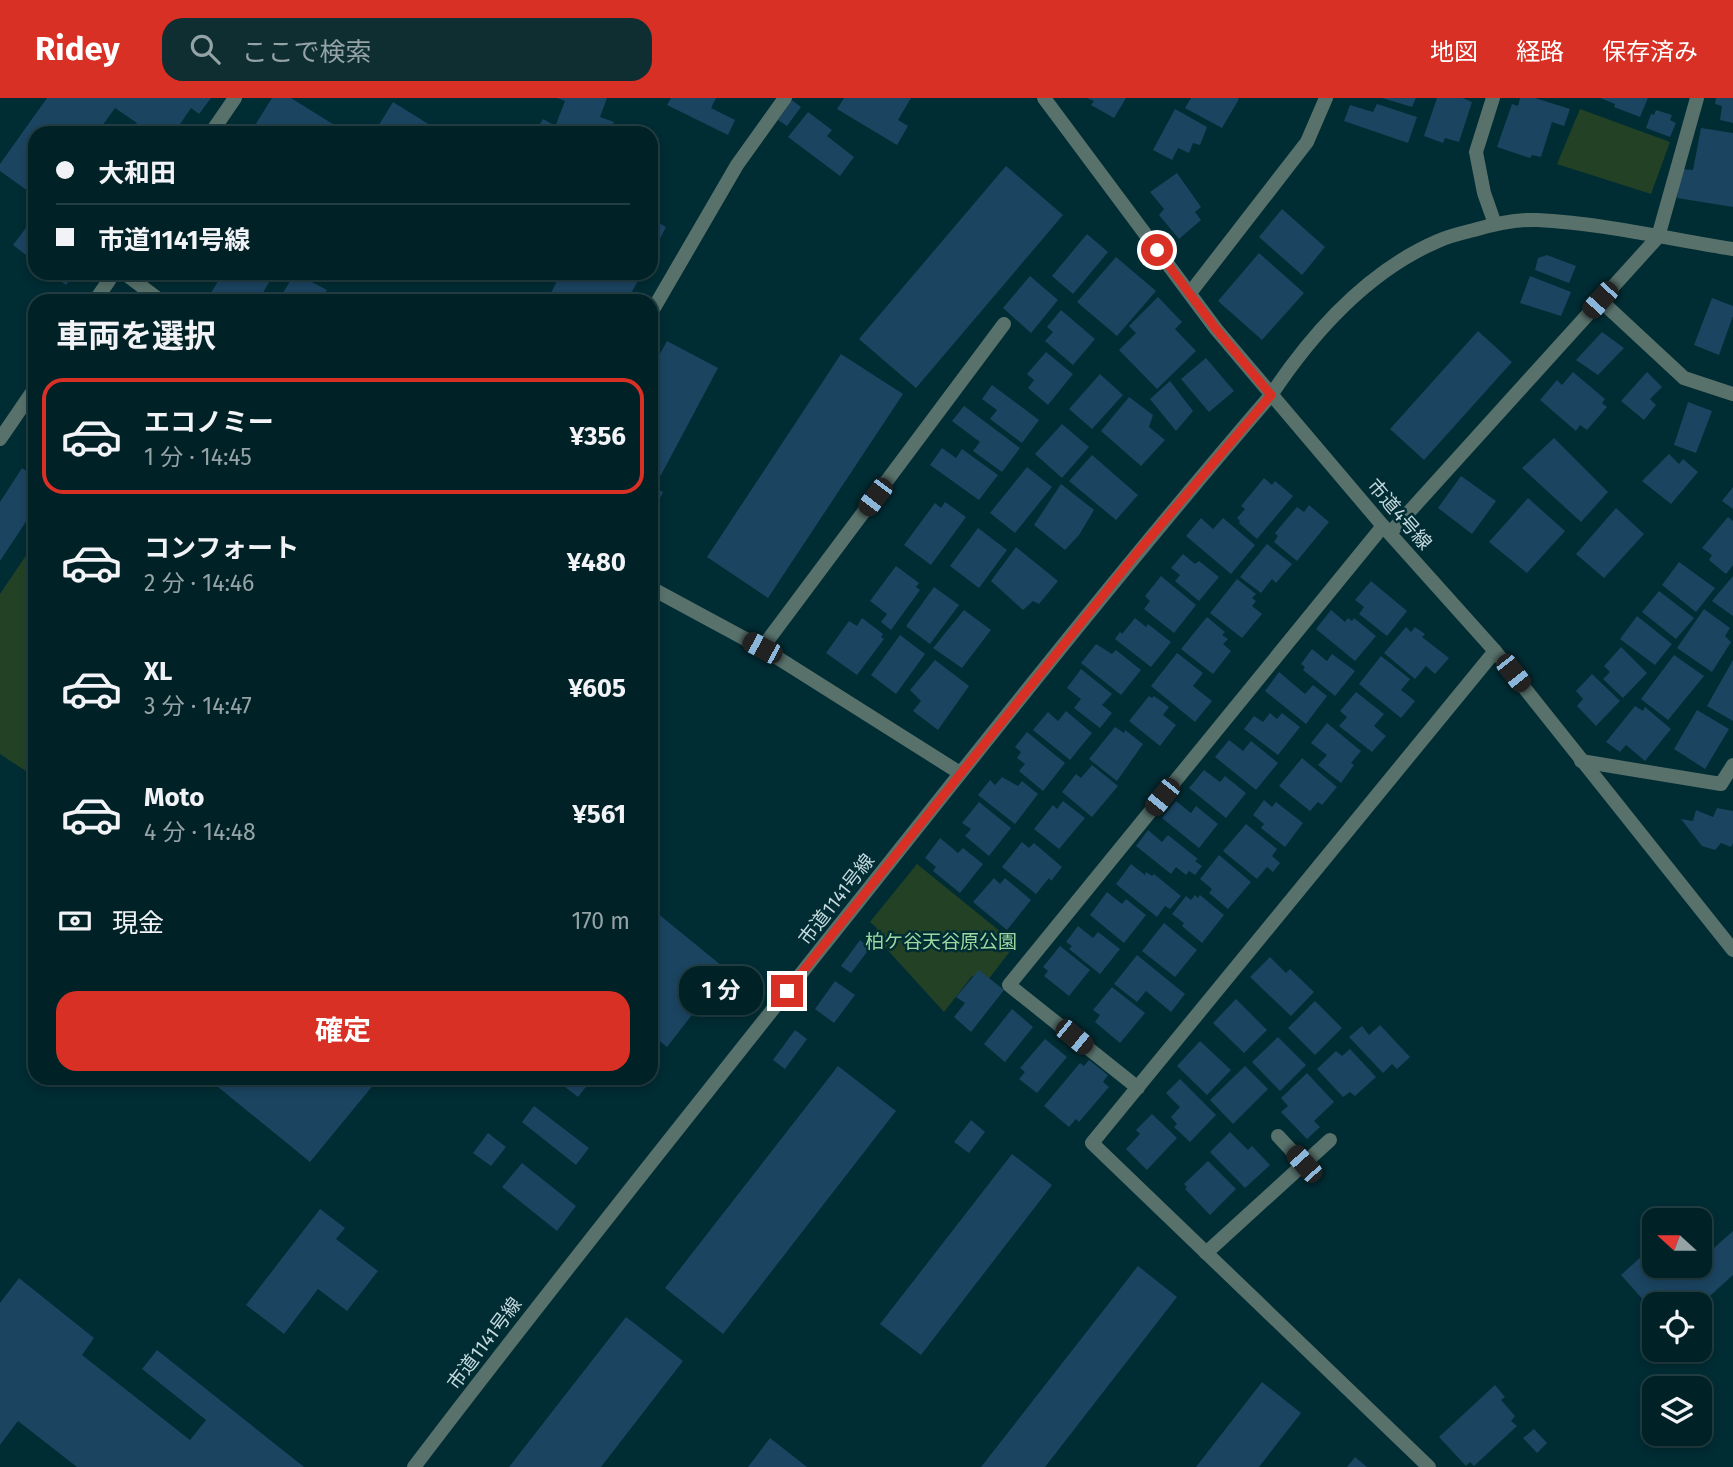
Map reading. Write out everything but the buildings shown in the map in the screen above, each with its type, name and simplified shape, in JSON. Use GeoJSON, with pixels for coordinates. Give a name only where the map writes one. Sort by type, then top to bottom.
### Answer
{"type":"FeatureCollection","features":[{"type":"Feature","properties":{"kind":"street"},"geometry":{"type":"LineString","coordinates":[[216,126],[235,98]]}},
{"type":"Feature","properties":{"kind":"street"},"geometry":{"type":"LineString","coordinates":[[658,301],[737,165],[785,98]]}},
{"type":"Feature","properties":{"kind":"street","name":"市道4号線"},"geometry":{"type":"LineString","coordinates":[[1044,98],[1190,293],[1271,395],[1496,651],[1733,950]]}},
{"type":"Feature","properties":{"kind":"street"},"geometry":{"type":"LineString","coordinates":[[1190,293],[1307,142],[1326,98]]}},
{"type":"Feature","properties":{"kind":"street"},"geometry":{"type":"LineString","coordinates":[[1491,98],[1476,152],[1484,193],[1495,224]]}},
{"type":"Feature","properties":{"kind":"street"},"geometry":{"type":"LineString","coordinates":[[1138,1088],[1010,985],[1386,529],[1658,237],[1697,98]]}},
{"type":"Feature","properties":{"kind":"street","name":"市道1141号線"},"geometry":{"type":"LineString","coordinates":[[414,1467],[545,1295],[960,773],[1136,554],[1346,303],[1390,267],[1439,240],[1495,224],[1535,219],[1733,249]]}},
{"type":"Feature","properties":{"kind":"street"},"geometry":{"type":"LineString","coordinates":[[134,280],[152,294]]}},
{"type":"Feature","properties":{"kind":"street"},"geometry":{"type":"LineString","coordinates":[[1600,300],[1684,378],[1733,394]]}},
{"type":"Feature","properties":{"kind":"street"},"geometry":{"type":"LineString","coordinates":[[762,648],[1004,324]]}},
{"type":"Feature","properties":{"kind":"street"},"geometry":{"type":"LineString","coordinates":[[0,439],[28,398]]}},
{"type":"Feature","properties":{"kind":"street"},"geometry":{"type":"LineString","coordinates":[[658,593],[762,648],[960,773]]}},
{"type":"Feature","properties":{"kind":"street"},"geometry":{"type":"LineString","coordinates":[[1429,1467],[1091,1143],[1496,651]]}},
{"type":"Feature","properties":{"kind":"street"},"geometry":{"type":"LineString","coordinates":[[1581,761],[1721,784],[1733,765]]}},
{"type":"Feature","properties":{"kind":"street"},"geometry":{"type":"LineString","coordinates":[[1278,1136],[1304,1164]]}},
{"type":"Feature","properties":{"kind":"street"},"geometry":{"type":"LineString","coordinates":[[1206,1253],[1330,1140]]}},
{"type":"Feature","properties":{"kind":"green space"},"geometry":{"type":"Polygon","coordinates":[[[1580,109],[1670,142],[1651,194],[1557,164],[1580,109]]]}},
{"type":"Feature","properties":{"kind":"green space"},"geometry":{"type":"Polygon","coordinates":[[[28,552],[28,772],[0,754],[0,594],[28,552]]]}},
{"type":"Feature","properties":{"kind":"green space","name":"柏ケ谷天谷原公園"},"geometry":{"type":"Polygon","coordinates":[[[917,864],[1007,937],[1002,943],[1011,950],[984,985],[972,976],[944,1012],[873,934],[877,928],[870,922],[917,864]]]}},
{"type":"Feature","properties":{"kind":"route"},"geometry":{"type":"LineString","coordinates":[[787,991],[1136,554],[1271,395],[1216,329],[1157,250]]}}]}
